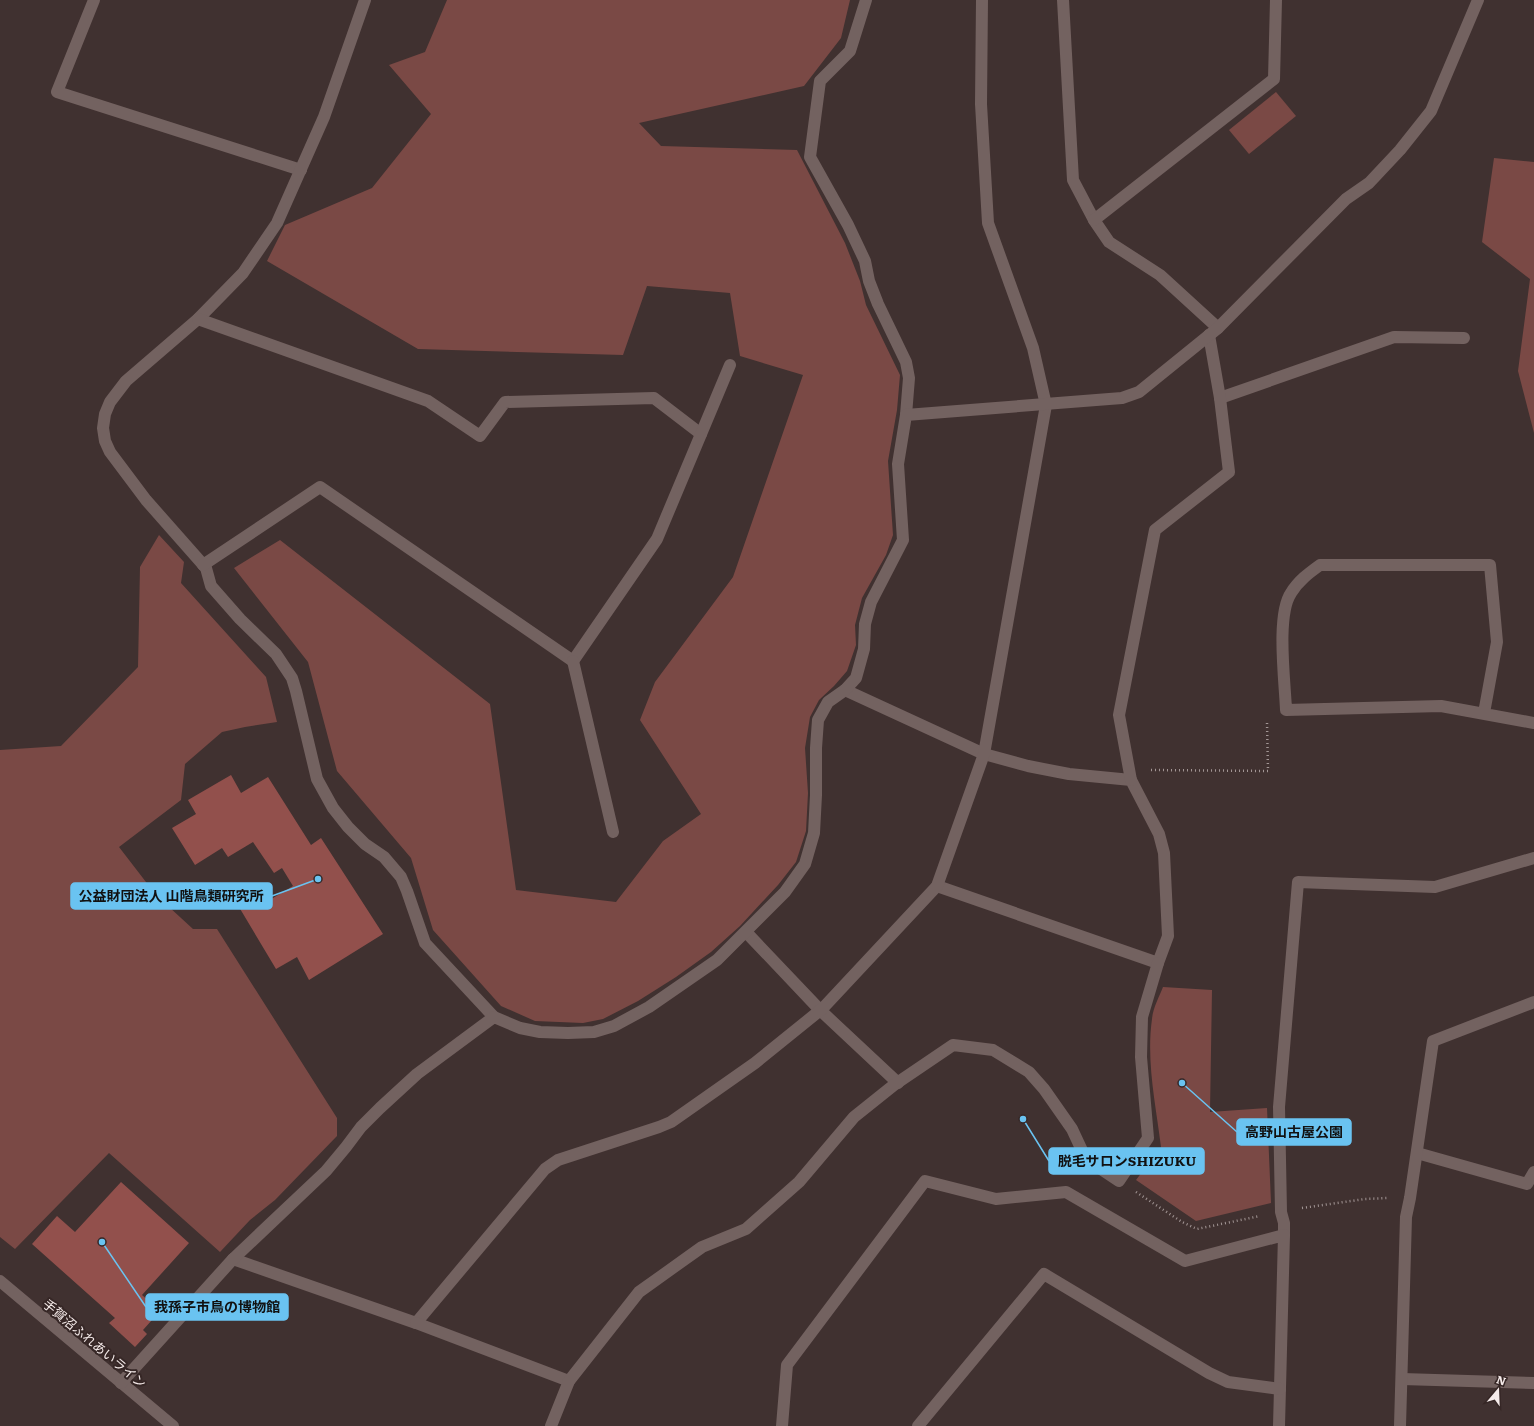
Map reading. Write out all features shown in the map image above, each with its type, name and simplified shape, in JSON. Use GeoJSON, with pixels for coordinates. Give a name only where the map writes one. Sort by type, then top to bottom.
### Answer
{"type":"FeatureCollection","features":[{"type":"Feature","properties":{"kind":"street"},"geometry":{"type":"LineString","coordinates":[[94,0],[57,92],[301,170]]}},
{"type":"Feature","properties":{"kind":"street"},"geometry":{"type":"LineString","coordinates":[[365,0],[324,117],[277,223],[243,273],[198,319],[126,381],[110,402],[105,414],[102,428],[105,442],[110,452],[146,500],[206,568],[211,586],[240,619],[276,654],[292,678],[317,779],[333,808],[348,827],[365,844],[384,857],[401,877],[425,943],[494,1017],[520,1028],[540,1032],[568,1033],[594,1032],[614,1026],[649,1007],[717,960],[785,892],[805,864],[814,833],[818,720],[828,702],[845,690],[856,678],[864,648],[865,624],[871,602],[903,540],[898,464],[906,415],[909,378],[906,362],[878,304],[869,281],[865,261],[848,225],[810,157],[820,81],[850,51],[866,0]]}},
{"type":"Feature","properties":{"kind":"street"},"geometry":{"type":"LineString","coordinates":[[416,1323],[545,1169],[558,1160],[671,1122],[755,1063],[820,1010],[937,886],[984,754],[1046,405],[1033,348],[988,223],[981,104],[982,0]]}},
{"type":"Feature","properties":{"kind":"street"},"geometry":{"type":"LineString","coordinates":[[551,1426],[569,1381],[639,1292],[702,1247],[746,1229],[799,1182],[854,1117],[898,1083],[953,1045],[993,1050],[1029,1072],[1044,1089],[1072,1128],[1086,1159],[1119,1181],[1148,1138],[1141,1057],[1142,1017],[1158,963],[1168,936],[1164,853],[1159,834],[1130,775],[1119,715],[1155,530],[1229,472],[1214,332],[1160,275],[1109,242],[1094,220],[1073,180],[1062,0]]}},
{"type":"Feature","properties":{"kind":"street"},"geometry":{"type":"LineString","coordinates":[[1094,220],[1274,79],[1276,0]]}},
{"type":"Feature","properties":{"kind":"street"},"geometry":{"type":"LineString","coordinates":[[906,415],[1122,398],[1139,392],[1214,332],[1346,199],[1369,183],[1400,150],[1430,111],[1478,0]]}},
{"type":"Feature","properties":{"kind":"street"},"geometry":{"type":"LineString","coordinates":[[198,319],[428,401],[480,436],[505,402],[654,398],[701,434]]}},
{"type":"Feature","properties":{"kind":"street"},"geometry":{"type":"LineString","coordinates":[[1220,398],[1394,337],[1464,338]]}},
{"type":"Feature","properties":{"kind":"street"},"geometry":{"type":"LineString","coordinates":[[573,661],[657,539],[730,365]]}},
{"type":"Feature","properties":{"kind":"street"},"geometry":{"type":"LineString","coordinates":[[203,565],[320,487],[573,661],[613,832]]}},
{"type":"Feature","properties":{"kind":"street"},"geometry":{"type":"LineString","coordinates":[[1484,713],[1497,642],[1490,565],[1320,565],[1304,577],[1290,594],[1284,609],[1282,625],[1286,710],[1441,706],[1534,723]]}},
{"type":"Feature","properties":{"kind":"street"},"geometry":{"type":"LineString","coordinates":[[845,690],[984,754],[1028,766],[1069,774],[1130,775]]}},
{"type":"Feature","properties":{"kind":"street"},"geometry":{"type":"LineString","coordinates":[[1279,1426],[1284,1223],[1281,1212],[1279,1107],[1298,882],[1435,887],[1534,858]]}},
{"type":"Feature","properties":{"kind":"street"},"geometry":{"type":"LineString","coordinates":[[937,886],[1158,963]]}},
{"type":"Feature","properties":{"kind":"street"},"geometry":{"type":"LineString","coordinates":[[746,932],[820,1010],[898,1083]]}},
{"type":"Feature","properties":{"kind":"street"},"geometry":{"type":"LineString","coordinates":[[1400,1426],[1406,1218],[1433,1041],[1534,1002]]}},
{"type":"Feature","properties":{"kind":"street"},"geometry":{"type":"LineString","coordinates":[[121,1383],[232,1260],[326,1171],[361,1127],[380,1108],[417,1074],[494,1017]]}},
{"type":"Feature","properties":{"kind":"street"},"geometry":{"type":"LineString","coordinates":[[1417,1153],[1527,1184],[1534,1172]]}},
{"type":"Feature","properties":{"kind":"street"},"geometry":{"type":"LineString","coordinates":[[782,1426],[786,1365],[925,1182],[996,1199],[1066,1192],[1185,1261],[1284,1236]]}},
{"type":"Feature","properties":{"kind":"street"},"geometry":{"type":"LineString","coordinates":[[232,1260],[416,1323],[569,1381]]}},
{"type":"Feature","properties":{"kind":"street"},"geometry":{"type":"LineString","coordinates":[[918,1426],[1044,1274],[1209,1373],[1228,1382],[1280,1389]]}},
{"type":"Feature","properties":{"kind":"street","name":"手賀沼ふれあいライン"},"geometry":{"type":"LineString","coordinates":[[0,1281],[173,1426]]}},
{"type":"Feature","properties":{"kind":"street"},"geometry":{"type":"LineString","coordinates":[[1402,1379],[1534,1383]]}},
{"type":"Feature","properties":{"kind":"path"},"geometry":{"type":"LineString","coordinates":[[1130,775],[1268,771],[1267,710],[1286,710]]}},
{"type":"Feature","properties":{"kind":"shaded area"},"geometry":{"type":"Polygon","coordinates":[[[447,0],[850,0],[841,38],[804,86],[639,123],[661,146],[797,150],[845,243],[860,281],[866,305],[900,375],[897,410],[888,461],[893,535],[886,555],[862,598],[855,625],[856,645],[847,671],[819,700],[810,717],[805,748],[808,793],[806,831],[796,862],[778,885],[740,926],[711,952],[676,977],[638,1001],[603,1019],[583,1023],[535,1021],[501,1006],[433,930],[411,858],[337,771],[308,662],[234,568],[280,540],[490,704],[516,890],[616,902],[663,841],[701,814],[640,720],[655,682],[733,577],[803,375],[740,356],[730,293],[647,286],[623,355],[418,349],[267,261],[285,225],[372,188],[431,114],[389,65],[425,52],[447,0]]]}},
{"type":"Feature","properties":{"kind":"shaded area"},"geometry":{"type":"Polygon","coordinates":[[[1276,92],[1296,116],[1249,154],[1229,130],[1276,92]]]}},
{"type":"Feature","properties":{"kind":"shaded area"},"geometry":{"type":"Polygon","coordinates":[[[1494,158],[1534,162],[1534,433],[1518,371],[1530,279],[1482,242],[1494,158]]]}},
{"type":"Feature","properties":{"kind":"shaded area"},"geometry":{"type":"Polygon","coordinates":[[[159,535],[184,562],[181,583],[266,677],[277,722],[222,732],[185,764],[181,800],[119,847],[156,895],[193,929],[217,929],[337,1118],[337,1136],[275,1200],[250,1220],[220,1252],[109,1153],[15,1249],[0,1237],[0,750],[61,746],[138,667],[140,567],[159,535]]]}},
{"type":"Feature","properties":{"kind":"shaded area"},"geometry":{"type":"Polygon","coordinates":[[[1163,987],[1212,990],[1210,1112],[1267,1108],[1271,1203],[1196,1221],[1136,1180],[1161,1147],[1152,1083],[1150,1035],[1156,1003],[1163,987]]]}},
{"type":"Feature","properties":{"kind":"building"},"geometry":{"type":"Polygon","coordinates":[[[231,775],[241,793],[268,777],[311,845],[321,838],[383,934],[309,980],[297,957],[276,969],[239,907],[263,892],[268,901],[293,886],[282,868],[274,873],[253,842],[228,857],[222,848],[195,865],[172,828],[196,814],[188,800],[231,775]]]}},
{"type":"Feature","properties":{"kind":"building"},"geometry":{"type":"Polygon","coordinates":[[[121,1182],[189,1243],[142,1295],[160,1311],[143,1330],[147,1334],[135,1347],[109,1323],[115,1318],[32,1244],[57,1216],[75,1232],[121,1182]]]}},
{"type":"Feature","properties":{"kind":"place","name":"公益財団法人 山階鳥類研究所"},"geometry":{"type":"Point","coordinates":[318,879]}},
{"type":"Feature","properties":{"kind":"place","name":"高野山古屋公園"},"geometry":{"type":"Point","coordinates":[1182,1083]}},
{"type":"Feature","properties":{"kind":"place","name":"脱毛サロンSHIZUKU"},"geometry":{"type":"Point","coordinates":[1023,1119]}},
{"type":"Feature","properties":{"kind":"place","name":"我孫子市鳥の博物館"},"geometry":{"type":"Point","coordinates":[102,1242]}}]}
